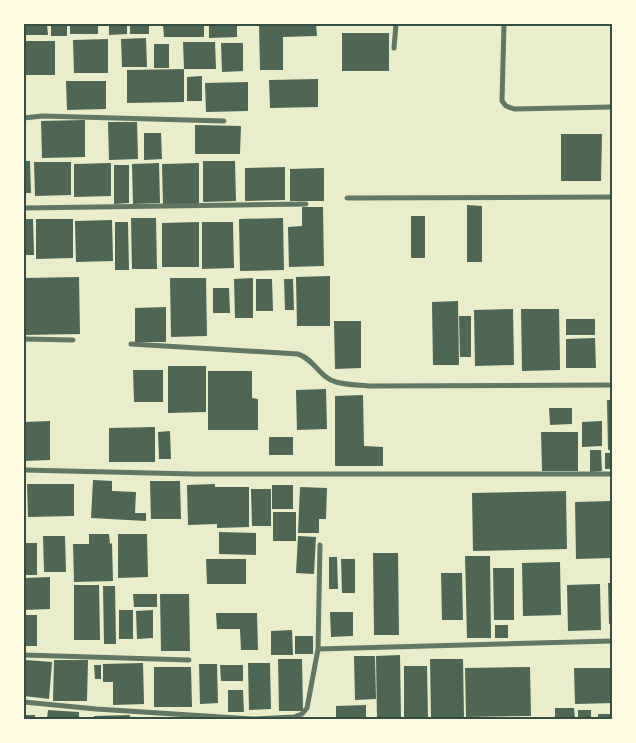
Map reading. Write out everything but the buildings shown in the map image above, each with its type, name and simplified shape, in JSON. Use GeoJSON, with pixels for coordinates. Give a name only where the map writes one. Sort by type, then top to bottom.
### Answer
{"type":"FeatureCollection","features":[{"type":"Feature","properties":{"kind":"street"},"geometry":{"type":"LineString","coordinates":[[394,48],[396,24]]}},
{"type":"Feature","properties":{"kind":"street"},"geometry":{"type":"LineString","coordinates":[[504,24],[502,101],[506,106],[514,109],[612,107]]}},
{"type":"Feature","properties":{"kind":"street"},"geometry":{"type":"LineString","coordinates":[[24,118],[42,116],[224,121]]}},
{"type":"Feature","properties":{"kind":"street"},"geometry":{"type":"LineString","coordinates":[[347,198],[612,197]]}},
{"type":"Feature","properties":{"kind":"street"},"geometry":{"type":"LineString","coordinates":[[24,208],[306,204]]}},
{"type":"Feature","properties":{"kind":"street"},"geometry":{"type":"LineString","coordinates":[[24,339],[74,340]]}},
{"type":"Feature","properties":{"kind":"street"},"geometry":{"type":"LineString","coordinates":[[131,344],[298,354],[309,359],[326,377],[335,382],[368,386],[612,385]]}},
{"type":"Feature","properties":{"kind":"street"},"geometry":{"type":"LineString","coordinates":[[24,470],[194,474],[612,474]]}},
{"type":"Feature","properties":{"kind":"street"},"geometry":{"type":"LineString","coordinates":[[24,702],[96,710],[254,719],[294,717],[302,714],[307,708],[318,649],[320,545]]}},
{"type":"Feature","properties":{"kind":"street"},"geometry":{"type":"LineString","coordinates":[[318,649],[612,641]]}},
{"type":"Feature","properties":{"kind":"street"},"geometry":{"type":"LineString","coordinates":[[24,654],[189,660]]}}]}
